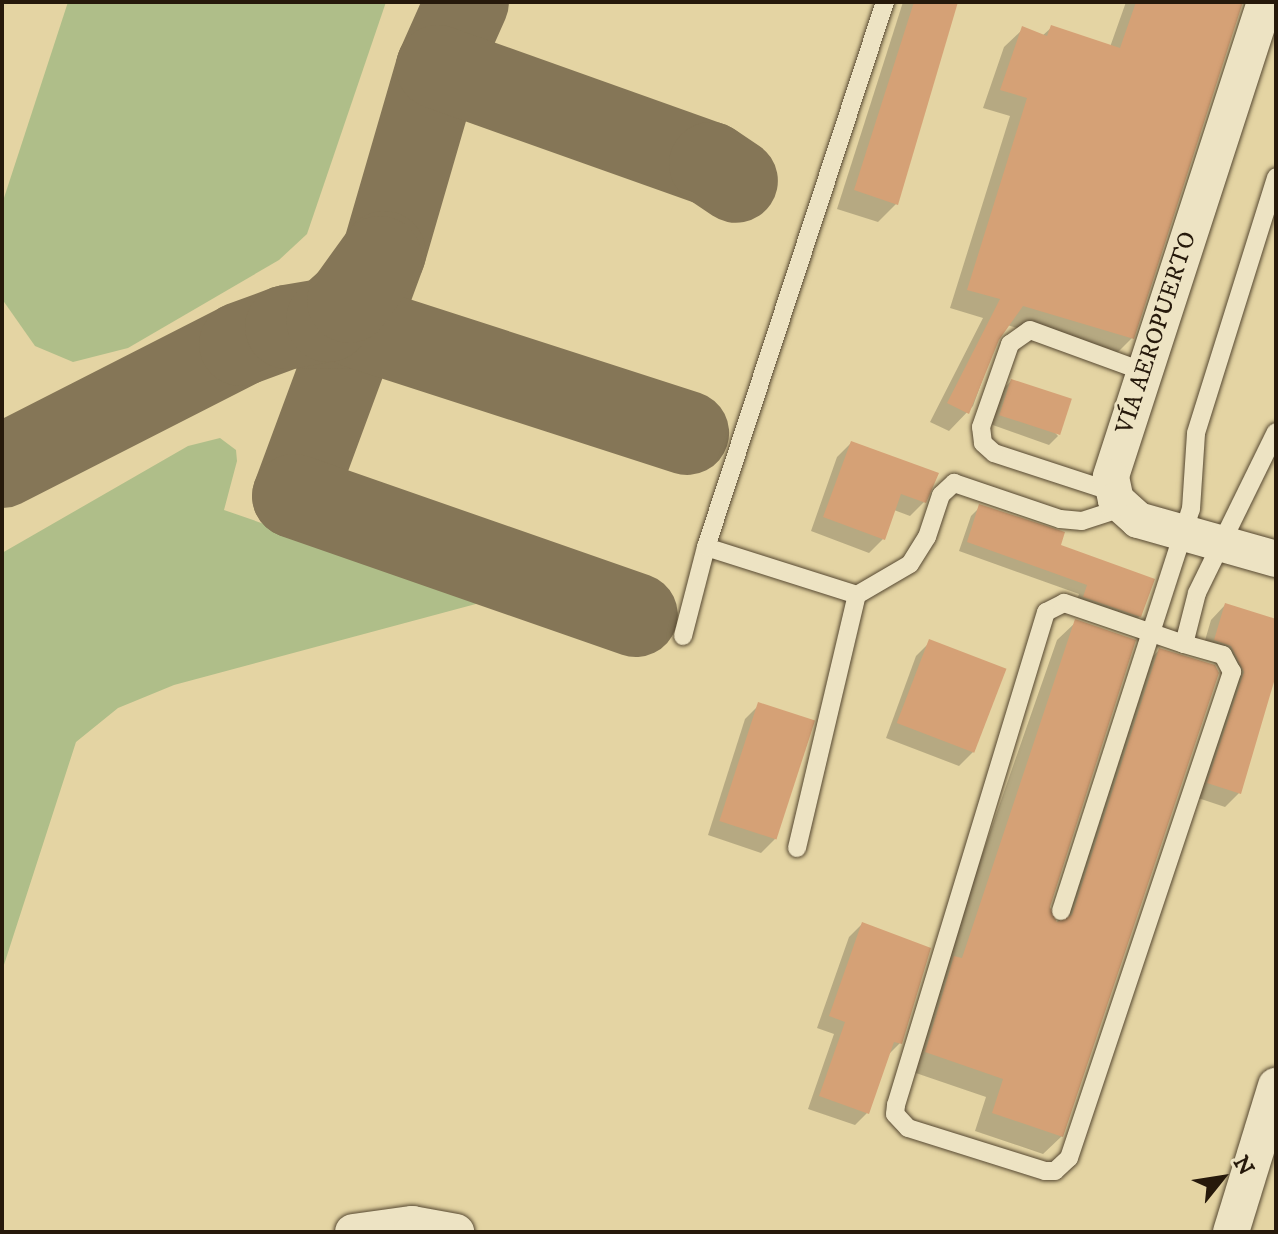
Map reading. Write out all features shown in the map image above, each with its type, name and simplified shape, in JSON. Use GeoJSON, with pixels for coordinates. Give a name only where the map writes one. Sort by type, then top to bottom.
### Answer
{"type":"FeatureCollection","features":[{"type":"Feature","properties":{"kind":"street","name":"VÍA AEROPUERTO"},"geometry":{"type":"LineString","coordinates":[[1117,500],[1112,468],[1265,2]]}},
{"type":"Feature","properties":{"kind":"street"},"geometry":{"type":"LineString","coordinates":[[1117,500],[1138,520],[1276,559]]}},
{"type":"Feature","properties":{"kind":"street"},"geometry":{"type":"LineString","coordinates":[[1231,1232],[1276,1086]]}},
{"type":"Feature","properties":{"kind":"street"},"geometry":{"type":"LineString","coordinates":[[353,1232],[412,1224],[456,1232]]}},
{"type":"Feature","properties":{"kind":"lane"},"geometry":{"type":"LineString","coordinates":[[683,636],[706,547],[885,2]]}},
{"type":"Feature","properties":{"kind":"lane"},"geometry":{"type":"LineString","coordinates":[[1061,911],[1182,531],[1195,486],[1200,418],[1276,177]]}},
{"type":"Feature","properties":{"kind":"lane"},"geometry":{"type":"LineString","coordinates":[[1117,500],[994,453],[983,443],[981,427],[1010,344],[1030,330],[1142,371]]}},
{"type":"Feature","properties":{"kind":"lane"},"geometry":{"type":"LineString","coordinates":[[1184,644],[1197,593],[1276,432]]}},
{"type":"Feature","properties":{"kind":"lane"},"geometry":{"type":"LineString","coordinates":[[797,848],[857,595],[910,564],[927,537],[941,495],[954,483],[1060,519],[1082,521],[1117,500]]}},
{"type":"Feature","properties":{"kind":"lane"},"geometry":{"type":"LineString","coordinates":[[706,547],[857,595]]}},
{"type":"Feature","properties":{"kind":"lane"},"geometry":{"type":"LineString","coordinates":[[1064,603],[1184,644],[1223,655],[1232,672],[1069,1158],[1055,1171],[1045,1171],[908,1128],[895,1114],[896,1105],[1046,612],[1050,605],[1064,603]]}},
{"type":"Feature","properties":{"kind":"green space"},"geometry":{"type":"Polygon","coordinates":[[[68,2],[386,2],[307,234],[279,260],[128,348],[73,362],[35,346],[2,299],[2,204],[68,2]]]}},
{"type":"Feature","properties":{"kind":"green space"},"geometry":{"type":"Polygon","coordinates":[[[220,438],[236,450],[237,461],[224,510],[487,601],[174,685],[118,708],[76,742],[2,971],[2,553],[188,446],[220,438]]]}},
{"type":"Feature","properties":{"kind":"building"},"geometry":{"type":"Polygon","coordinates":[[[914,2],[958,2],[898,205],[854,190],[914,2]]]}},
{"type":"Feature","properties":{"kind":"building"},"geometry":{"type":"Polygon","coordinates":[[[1136,2],[1243,2],[1134,339],[1023,306],[999,340],[969,414],[947,403],[1000,299],[967,290],[1027,98],[1000,90],[1022,26],[1047,36],[1051,25],[1120,48],[1136,2]]]}},
{"type":"Feature","properties":{"kind":"building"},"geometry":{"type":"Polygon","coordinates":[[[1011,379],[1072,399],[1060,435],[999,415],[1011,379]]]}},
{"type":"Feature","properties":{"kind":"building"},"geometry":{"type":"Polygon","coordinates":[[[851,441],[939,473],[926,503],[901,494],[885,540],[823,517],[851,441]]]}},
{"type":"Feature","properties":{"kind":"building"},"geometry":{"type":"Polygon","coordinates":[[[979,504],[1065,532],[1061,545],[1155,579],[1141,617],[1083,597],[1087,585],[967,542],[979,504]]]}},
{"type":"Feature","properties":{"kind":"building"},"geometry":{"type":"Polygon","coordinates":[[[1225,603],[1276,619],[1276,675],[1241,794],[1207,783],[1244,672],[1231,646],[1214,640],[1225,603]]]}},
{"type":"Feature","properties":{"kind":"building"},"geometry":{"type":"Polygon","coordinates":[[[1075,619],[1136,640],[1050,907],[1057,922],[1072,915],[1159,648],[1215,665],[1219,673],[1063,1137],[992,1113],[1003,1079],[925,1052],[954,956],[962,958],[1075,619]]]}},
{"type":"Feature","properties":{"kind":"building"},"geometry":{"type":"Polygon","coordinates":[[[929,639],[1006,669],[974,753],[897,723],[929,639]]]}},
{"type":"Feature","properties":{"kind":"building"},"geometry":{"type":"Polygon","coordinates":[[[758,702],[815,721],[776,839],[719,821],[758,702]]]}},
{"type":"Feature","properties":{"kind":"building"},"geometry":{"type":"Polygon","coordinates":[[[862,922],[931,948],[902,1044],[894,1042],[869,1114],[819,1096],[845,1022],[829,1016],[862,922]]]}},
{"type":"Feature","properties":{"kind":"taxiway"},"geometry":{"type":"LineString","coordinates":[[467,2],[438,67],[384,253],[294,496],[636,615]]}},
{"type":"Feature","properties":{"kind":"taxiway"},"geometry":{"type":"LineString","coordinates":[[438,67],[711,164],[736,181]]}},
{"type":"Feature","properties":{"kind":"taxiway"},"geometry":{"type":"LineString","coordinates":[[2,466],[241,344],[287,327],[328,320],[349,301],[380,258]]}},
{"type":"Feature","properties":{"kind":"taxiway"},"geometry":{"type":"LineString","coordinates":[[301,327],[356,326],[687,433]]}}]}
